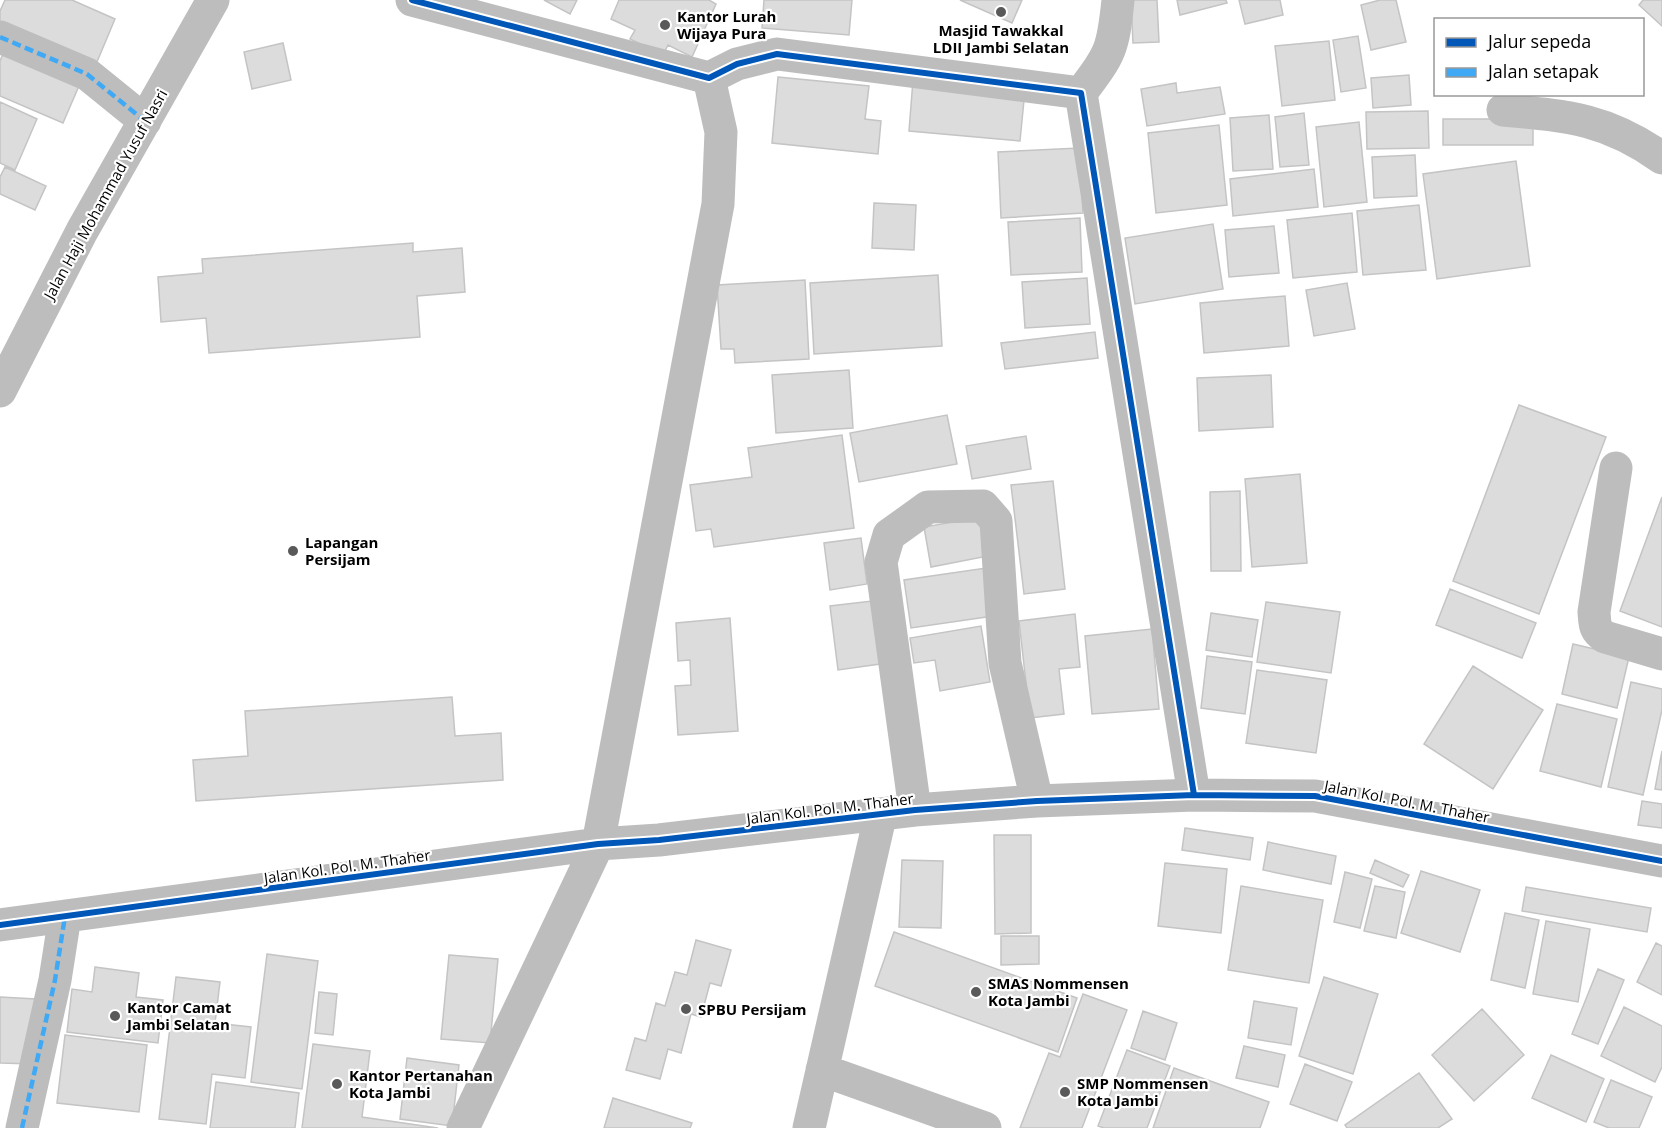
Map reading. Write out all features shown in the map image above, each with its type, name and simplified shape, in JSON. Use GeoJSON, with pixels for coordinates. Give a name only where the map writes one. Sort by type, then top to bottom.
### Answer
{"type":"FeatureCollection","features":[{"type":"Feature","properties":{"kind":"street","name":"Jalan Haji Mohammad Yusuf Nasri"},"geometry":{"type":"LineString","coordinates":[[0,391],[82,231],[213,0]]}},
{"type":"Feature","properties":{"kind":"street"},"geometry":{"type":"LineString","coordinates":[[412,0],[709,78],[738,64],[777,54],[1081,93]]}},
{"type":"Feature","properties":{"kind":"street"},"geometry":{"type":"LineString","coordinates":[[1118,0],[1113,42],[1108,57],[1081,93],[1194,795]]}},
{"type":"Feature","properties":{"kind":"street"},"geometry":{"type":"LineString","coordinates":[[0,37],[87,74],[145,121]]}},
{"type":"Feature","properties":{"kind":"street"},"geometry":{"type":"LineString","coordinates":[[463,1128],[598,844],[718,204],[721,132],[709,78]]}},
{"type":"Feature","properties":{"kind":"street"},"geometry":{"type":"LineString","coordinates":[[1503,110],[1569,116],[1594,122],[1618,130],[1662,158]]}},
{"type":"Feature","properties":{"kind":"street"},"geometry":{"type":"LineString","coordinates":[[1616,468],[1594,612],[1595,626],[1597,632],[1605,637],[1662,654]]}},
{"type":"Feature","properties":{"kind":"street"},"geometry":{"type":"LineString","coordinates":[[915,810],[881,562],[889,535],[928,507],[983,506],[996,521],[1005,663],[1037,801]]}},
{"type":"Feature","properties":{"kind":"street","name":"Jalan Kol. Pol. M. Thaher"},"geometry":{"type":"LineString","coordinates":[[0,926],[598,844],[659,840],[880,817],[915,810],[1037,801],[1194,795],[1315,796],[1662,861]]}},
{"type":"Feature","properties":{"kind":"street"},"geometry":{"type":"LineString","coordinates":[[809,1128],[880,817]]}},
{"type":"Feature","properties":{"kind":"street"},"geometry":{"type":"LineString","coordinates":[[22,1128],[54,980],[65,916]]}},
{"type":"Feature","properties":{"kind":"street"},"geometry":{"type":"LineString","coordinates":[[822,1070],[985,1128]]}},
{"type":"Feature","properties":{"kind":"building"},"geometry":{"type":"Polygon","coordinates":[[[5,0],[72,0],[115,19],[94,69],[0,28],[0,11],[5,0]]]}},
{"type":"Feature","properties":{"kind":"building"},"geometry":{"type":"Polygon","coordinates":[[[544,0],[577,0],[570,14],[544,0]]]}},
{"type":"Feature","properties":{"kind":"building","name":"Kantor Lurah Wijaya Pura"},"geometry":{"type":"Polygon","coordinates":[[[619,0],[709,0],[716,4],[692,57],[668,45],[663,55],[630,39],[635,30],[611,19],[619,0]]]}},
{"type":"Feature","properties":{"kind":"building"},"geometry":{"type":"Polygon","coordinates":[[[764,0],[852,0],[849,35],[762,28],[764,0]]]}},
{"type":"Feature","properties":{"kind":"building","name":"Masjid Tawakkal LDII Jambi Selatan"},"geometry":{"type":"Polygon","coordinates":[[[960,0],[1022,0],[1012,23],[960,0]]]}},
{"type":"Feature","properties":{"kind":"building"},"geometry":{"type":"Polygon","coordinates":[[[1131,0],[1157,0],[1159,42],[1133,43],[1131,0]]]}},
{"type":"Feature","properties":{"kind":"building"},"geometry":{"type":"Polygon","coordinates":[[[1177,0],[1226,0],[1227,3],[1180,15],[1177,0]]]}},
{"type":"Feature","properties":{"kind":"building"},"geometry":{"type":"Polygon","coordinates":[[[1239,0],[1280,0],[1283,15],[1245,24],[1239,0]]]}},
{"type":"Feature","properties":{"kind":"building"},"geometry":{"type":"Polygon","coordinates":[[[1380,0],[1396,0],[1406,42],[1371,50],[1361,5],[1380,0]]]}},
{"type":"Feature","properties":{"kind":"building"},"geometry":{"type":"Polygon","coordinates":[[[1643,0],[1662,0],[1662,26],[1639,5],[1643,0]]]}},
{"type":"Feature","properties":{"kind":"building"},"geometry":{"type":"Polygon","coordinates":[[[1358,36],[1366,88],[1341,92],[1333,40],[1358,36]]]}},
{"type":"Feature","properties":{"kind":"building"},"geometry":{"type":"Polygon","coordinates":[[[1329,41],[1335,100],[1282,106],[1275,46],[1329,41]]]}},
{"type":"Feature","properties":{"kind":"building"},"geometry":{"type":"Polygon","coordinates":[[[283,43],[291,80],[252,89],[244,52],[283,43]]]}},
{"type":"Feature","properties":{"kind":"building"},"geometry":{"type":"Polygon","coordinates":[[[6,47],[82,79],[63,123],[0,96],[0,61],[6,47]]]}},
{"type":"Feature","properties":{"kind":"building"},"geometry":{"type":"Polygon","coordinates":[[[1409,75],[1411,105],[1373,108],[1371,78],[1409,75]]]}},
{"type":"Feature","properties":{"kind":"building"},"geometry":{"type":"Polygon","coordinates":[[[778,77],[869,86],[865,119],[881,121],[878,154],[772,143],[778,77]]]}},
{"type":"Feature","properties":{"kind":"building"},"geometry":{"type":"Polygon","coordinates":[[[913,80],[1025,90],[1020,141],[909,131],[913,80]]]}},
{"type":"Feature","properties":{"kind":"building"},"geometry":{"type":"Polygon","coordinates":[[[1176,83],[1177,93],[1220,87],[1225,114],[1147,126],[1141,89],[1176,83]]]}},
{"type":"Feature","properties":{"kind":"building"},"geometry":{"type":"Polygon","coordinates":[[[0,102],[37,119],[15,170],[0,163],[0,102]]]}},
{"type":"Feature","properties":{"kind":"building"},"geometry":{"type":"Polygon","coordinates":[[[1428,111],[1429,148],[1367,149],[1366,112],[1428,111]]]}},
{"type":"Feature","properties":{"kind":"building"},"geometry":{"type":"Polygon","coordinates":[[[1304,113],[1309,165],[1280,167],[1275,117],[1304,113]]]}},
{"type":"Feature","properties":{"kind":"building"},"geometry":{"type":"Polygon","coordinates":[[[1269,115],[1273,169],[1233,171],[1230,118],[1269,115]]]}},
{"type":"Feature","properties":{"kind":"building"},"geometry":{"type":"Polygon","coordinates":[[[1443,119],[1533,119],[1533,145],[1443,145],[1443,119]]]}},
{"type":"Feature","properties":{"kind":"building"},"geometry":{"type":"Polygon","coordinates":[[[1359,122],[1367,202],[1324,207],[1316,127],[1359,122]]]}},
{"type":"Feature","properties":{"kind":"building"},"geometry":{"type":"Polygon","coordinates":[[[1219,125],[1227,205],[1156,213],[1148,133],[1219,125]]]}},
{"type":"Feature","properties":{"kind":"building"},"geometry":{"type":"Polygon","coordinates":[[[1079,148],[1083,213],[1001,218],[998,152],[1079,148]]]}},
{"type":"Feature","properties":{"kind":"building"},"geometry":{"type":"Polygon","coordinates":[[[1415,155],[1417,196],[1374,198],[1372,157],[1415,155]]]}},
{"type":"Feature","properties":{"kind":"building"},"geometry":{"type":"Polygon","coordinates":[[[1516,161],[1530,266],[1437,279],[1423,174],[1516,161]]]}},
{"type":"Feature","properties":{"kind":"building"},"geometry":{"type":"Polygon","coordinates":[[[5,167],[46,186],[35,210],[0,194],[0,177],[5,167]]]}},
{"type":"Feature","properties":{"kind":"building"},"geometry":{"type":"Polygon","coordinates":[[[1314,169],[1318,207],[1233,216],[1230,179],[1314,169]]]}},
{"type":"Feature","properties":{"kind":"building"},"geometry":{"type":"Polygon","coordinates":[[[874,203],[916,205],[914,250],[872,248],[874,203]]]}},
{"type":"Feature","properties":{"kind":"building"},"geometry":{"type":"Polygon","coordinates":[[[1419,205],[1426,270],[1363,275],[1357,211],[1419,205]]]}},
{"type":"Feature","properties":{"kind":"building"},"geometry":{"type":"Polygon","coordinates":[[[1352,213],[1357,272],[1293,278],[1287,220],[1352,213]]]}},
{"type":"Feature","properties":{"kind":"building"},"geometry":{"type":"Polygon","coordinates":[[[1080,218],[1082,272],[1011,275],[1008,222],[1080,218]]]}},
{"type":"Feature","properties":{"kind":"building"},"geometry":{"type":"Polygon","coordinates":[[[1213,224],[1223,289],[1135,304],[1125,238],[1213,224]]]}},
{"type":"Feature","properties":{"kind":"building"},"geometry":{"type":"Polygon","coordinates":[[[1274,226],[1279,273],[1229,277],[1225,230],[1274,226]]]}},
{"type":"Feature","properties":{"kind":"building"},"geometry":{"type":"Polygon","coordinates":[[[413,243],[413,252],[462,248],[465,292],[417,296],[420,337],[209,353],[206,318],[161,322],[158,277],[203,273],[202,259],[413,243]]]}},
{"type":"Feature","properties":{"kind":"building"},"geometry":{"type":"Polygon","coordinates":[[[938,275],[942,346],[814,354],[810,283],[938,275]]]}},
{"type":"Feature","properties":{"kind":"building"},"geometry":{"type":"Polygon","coordinates":[[[1087,278],[1090,324],[1025,328],[1022,282],[1087,278]]]}},
{"type":"Feature","properties":{"kind":"building"},"geometry":{"type":"Polygon","coordinates":[[[805,280],[809,359],[735,363],[734,349],[721,349],[717,285],[805,280]]]}},
{"type":"Feature","properties":{"kind":"building"},"geometry":{"type":"Polygon","coordinates":[[[1347,283],[1355,329],[1314,336],[1306,290],[1347,283]]]}},
{"type":"Feature","properties":{"kind":"building"},"geometry":{"type":"Polygon","coordinates":[[[1285,296],[1289,346],[1204,353],[1200,303],[1285,296]]]}},
{"type":"Feature","properties":{"kind":"building"},"geometry":{"type":"Polygon","coordinates":[[[1095,332],[1098,358],[1005,369],[1001,343],[1095,332]]]}},
{"type":"Feature","properties":{"kind":"building"},"geometry":{"type":"Polygon","coordinates":[[[849,370],[853,428],[776,433],[772,375],[849,370]]]}},
{"type":"Feature","properties":{"kind":"building"},"geometry":{"type":"Polygon","coordinates":[[[1271,375],[1273,427],[1199,431],[1197,378],[1271,375]]]}},
{"type":"Feature","properties":{"kind":"building"},"geometry":{"type":"Polygon","coordinates":[[[1519,405],[1606,437],[1539,614],[1453,581],[1519,405]]]}},
{"type":"Feature","properties":{"kind":"building"},"geometry":{"type":"Polygon","coordinates":[[[947,415],[957,464],[859,482],[850,433],[947,415]]]}},
{"type":"Feature","properties":{"kind":"building"},"geometry":{"type":"Polygon","coordinates":[[[842,435],[854,528],[714,547],[711,529],[696,531],[690,485],[752,477],[748,448],[842,435]]]}},
{"type":"Feature","properties":{"kind":"building"},"geometry":{"type":"Polygon","coordinates":[[[1026,436],[1031,469],[972,479],[966,446],[1026,436]]]}},
{"type":"Feature","properties":{"kind":"building"},"geometry":{"type":"Polygon","coordinates":[[[1300,474],[1307,563],[1252,567],[1245,479],[1300,474]]]}},
{"type":"Feature","properties":{"kind":"building"},"geometry":{"type":"Polygon","coordinates":[[[1053,481],[1065,589],[1024,594],[1011,485],[1053,481]]]}},
{"type":"Feature","properties":{"kind":"building"},"geometry":{"type":"Polygon","coordinates":[[[1240,491],[1241,571],[1211,571],[1210,492],[1240,491]]]}},
{"type":"Feature","properties":{"kind":"building"},"geometry":{"type":"Polygon","coordinates":[[[1662,497],[1662,627],[1620,611],[1662,497]]]}},
{"type":"Feature","properties":{"kind":"building"},"geometry":{"type":"Polygon","coordinates":[[[982,517],[988,556],[931,567],[924,527],[982,517]]]}},
{"type":"Feature","properties":{"kind":"building"},"geometry":{"type":"Polygon","coordinates":[[[861,538],[867,584],[830,590],[824,543],[861,538]]]}},
{"type":"Feature","properties":{"kind":"building"},"geometry":{"type":"Polygon","coordinates":[[[986,568],[993,616],[911,628],[904,580],[986,568]]]}},
{"type":"Feature","properties":{"kind":"building"},"geometry":{"type":"Polygon","coordinates":[[[1450,589],[1536,623],[1522,658],[1436,625],[1450,589]]]}},
{"type":"Feature","properties":{"kind":"building"},"geometry":{"type":"Polygon","coordinates":[[[872,601],[880,664],[838,670],[830,606],[872,601]]]}},
{"type":"Feature","properties":{"kind":"building"},"geometry":{"type":"Polygon","coordinates":[[[1266,602],[1340,612],[1331,673],[1257,662],[1266,602]]]}},
{"type":"Feature","properties":{"kind":"building"},"geometry":{"type":"Polygon","coordinates":[[[1211,613],[1258,620],[1252,657],[1206,650],[1211,613]]]}},
{"type":"Feature","properties":{"kind":"building"},"geometry":{"type":"Polygon","coordinates":[[[1075,614],[1080,667],[1059,669],[1064,714],[1030,718],[1019,621],[1075,614]]]}},
{"type":"Feature","properties":{"kind":"building"},"geometry":{"type":"Polygon","coordinates":[[[730,618],[738,731],[678,735],[675,686],[691,685],[690,660],[678,661],[676,623],[730,618]]]}},
{"type":"Feature","properties":{"kind":"building"},"geometry":{"type":"Polygon","coordinates":[[[981,626],[990,682],[940,691],[935,660],[914,663],[910,638],[981,626]]]}},
{"type":"Feature","properties":{"kind":"building"},"geometry":{"type":"Polygon","coordinates":[[[1152,629],[1159,709],[1092,714],[1085,636],[1152,629]]]}},
{"type":"Feature","properties":{"kind":"building"},"geometry":{"type":"Polygon","coordinates":[[[1573,644],[1629,657],[1617,708],[1562,694],[1573,644]]]}},
{"type":"Feature","properties":{"kind":"building"},"geometry":{"type":"Polygon","coordinates":[[[1207,656],[1252,662],[1245,714],[1201,708],[1207,656]]]}},
{"type":"Feature","properties":{"kind":"building"},"geometry":{"type":"Polygon","coordinates":[[[1473,666],[1543,710],[1493,789],[1424,744],[1473,666]]]}},
{"type":"Feature","properties":{"kind":"building"},"geometry":{"type":"Polygon","coordinates":[[[1257,670],[1327,680],[1316,753],[1246,743],[1257,670]]]}},
{"type":"Feature","properties":{"kind":"building"},"geometry":{"type":"Polygon","coordinates":[[[1631,682],[1662,689],[1662,710],[1643,795],[1608,787],[1631,682]]]}},
{"type":"Feature","properties":{"kind":"building"},"geometry":{"type":"Polygon","coordinates":[[[452,697],[455,736],[501,733],[503,780],[196,801],[193,760],[248,756],[245,711],[452,697]]]}},
{"type":"Feature","properties":{"kind":"building"},"geometry":{"type":"Polygon","coordinates":[[[1557,704],[1617,719],[1601,787],[1540,771],[1557,704]]]}},
{"type":"Feature","properties":{"kind":"building"},"geometry":{"type":"Polygon","coordinates":[[[1662,751],[1662,790],[1655,789],[1662,751]]]}},
{"type":"Feature","properties":{"kind":"building"},"geometry":{"type":"Polygon","coordinates":[[[1642,801],[1662,804],[1662,828],[1638,825],[1642,801]]]}},
{"type":"Feature","properties":{"kind":"building"},"geometry":{"type":"Polygon","coordinates":[[[1185,828],[1253,838],[1250,860],[1182,850],[1185,828]]]}},
{"type":"Feature","properties":{"kind":"building"},"geometry":{"type":"Polygon","coordinates":[[[994,835],[1031,835],[1031,933],[995,934],[994,835]]]}},
{"type":"Feature","properties":{"kind":"building"},"geometry":{"type":"Polygon","coordinates":[[[1268,842],[1336,856],[1331,884],[1263,870],[1268,842]]]}},
{"type":"Feature","properties":{"kind":"building"},"geometry":{"type":"Polygon","coordinates":[[[902,860],[943,861],[941,928],[899,927],[902,860]]]}},
{"type":"Feature","properties":{"kind":"building"},"geometry":{"type":"Polygon","coordinates":[[[1375,860],[1409,875],[1403,887],[1370,873],[1375,860]]]}},
{"type":"Feature","properties":{"kind":"building"},"geometry":{"type":"Polygon","coordinates":[[[1165,863],[1227,869],[1221,933],[1158,926],[1165,863]]]}},
{"type":"Feature","properties":{"kind":"building"},"geometry":{"type":"Polygon","coordinates":[[[1421,871],[1480,890],[1460,952],[1401,933],[1421,871]]]}},
{"type":"Feature","properties":{"kind":"building"},"geometry":{"type":"Polygon","coordinates":[[[1345,872],[1372,879],[1360,928],[1334,922],[1345,872]]]}},
{"type":"Feature","properties":{"kind":"building"},"geometry":{"type":"Polygon","coordinates":[[[1241,886],[1323,900],[1309,983],[1228,970],[1241,886]]]}},
{"type":"Feature","properties":{"kind":"building"},"geometry":{"type":"Polygon","coordinates":[[[1375,886],[1405,892],[1396,938],[1364,931],[1375,886]]]}},
{"type":"Feature","properties":{"kind":"building"},"geometry":{"type":"Polygon","coordinates":[[[1526,887],[1651,908],[1647,932],[1522,911],[1526,887]]]}},
{"type":"Feature","properties":{"kind":"building"},"geometry":{"type":"Polygon","coordinates":[[[1505,913],[1539,920],[1525,988],[1491,980],[1505,913]]]}},
{"type":"Feature","properties":{"kind":"building"},"geometry":{"type":"Polygon","coordinates":[[[1546,921],[1590,929],[1578,1002],[1533,994],[1546,921]]]}},
{"type":"Feature","properties":{"kind":"building","name":"SMAS Nommensen Kota Jambi"},"geometry":{"type":"Polygon","coordinates":[[[894,932],[1077,998],[1058,1052],[875,986],[894,932]]]}},
{"type":"Feature","properties":{"kind":"building"},"geometry":{"type":"Polygon","coordinates":[[[1001,936],[1039,936],[1039,964],[1001,965],[1001,936]]]}},
{"type":"Feature","properties":{"kind":"building"},"geometry":{"type":"Polygon","coordinates":[[[696,940],[731,950],[721,986],[710,983],[701,1017],[691,1014],[681,1053],[668,1049],[660,1079],[626,1070],[635,1038],[646,1041],[656,1003],[665,1006],[675,972],[687,975],[696,940]]]}},
{"type":"Feature","properties":{"kind":"building"},"geometry":{"type":"Polygon","coordinates":[[[1656,943],[1662,946],[1662,995],[1637,982],[1656,943]]]}},
{"type":"Feature","properties":{"kind":"building"},"geometry":{"type":"Polygon","coordinates":[[[267,954],[318,961],[302,1089],[251,1082],[267,954]]]}},
{"type":"Feature","properties":{"kind":"building"},"geometry":{"type":"Polygon","coordinates":[[[449,955],[498,959],[490,1043],[441,1039],[449,955]]]}},
{"type":"Feature","properties":{"kind":"building","name":"Kantor Camat Jambi Selatan"},"geometry":{"type":"Polygon","coordinates":[[[95,967],[139,973],[136,997],[163,1000],[158,1043],[67,1032],[72,989],[92,992],[95,967]]]}},
{"type":"Feature","properties":{"kind":"building"},"geometry":{"type":"Polygon","coordinates":[[[1598,969],[1624,980],[1598,1044],[1572,1034],[1598,969]]]}},
{"type":"Feature","properties":{"kind":"building"},"geometry":{"type":"Polygon","coordinates":[[[176,977],[220,982],[215,1023],[251,1027],[245,1078],[212,1074],[206,1124],[159,1119],[176,977]]]}},
{"type":"Feature","properties":{"kind":"building"},"geometry":{"type":"Polygon","coordinates":[[[1324,977],[1378,994],[1353,1074],[1299,1056],[1324,977]]]}},
{"type":"Feature","properties":{"kind":"building"},"geometry":{"type":"Polygon","coordinates":[[[319,992],[337,994],[333,1035],[315,1033],[319,992]]]}},
{"type":"Feature","properties":{"kind":"building","name":"SMP Nommensen Kota Jambi"},"geometry":{"type":"Polygon","coordinates":[[[1083,994],[1127,1010],[1082,1128],[1020,1128],[1049,1053],[1060,1057],[1083,994]]]}},
{"type":"Feature","properties":{"kind":"building"},"geometry":{"type":"Polygon","coordinates":[[[0,997],[36,999],[32,1064],[0,1063],[0,997]]]}},
{"type":"Feature","properties":{"kind":"building"},"geometry":{"type":"Polygon","coordinates":[[[1254,1001],[1297,1008],[1291,1045],[1248,1038],[1254,1001]]]}},
{"type":"Feature","properties":{"kind":"building"},"geometry":{"type":"Polygon","coordinates":[[[1624,1007],[1662,1026],[1662,1067],[1655,1082],[1601,1056],[1624,1007]]]}},
{"type":"Feature","properties":{"kind":"building"},"geometry":{"type":"Polygon","coordinates":[[[1482,1009],[1524,1055],[1474,1101],[1432,1055],[1482,1009]]]}},
{"type":"Feature","properties":{"kind":"building"},"geometry":{"type":"Polygon","coordinates":[[[1143,1011],[1177,1023],[1165,1060],[1131,1048],[1143,1011]]]}},
{"type":"Feature","properties":{"kind":"building"},"geometry":{"type":"Polygon","coordinates":[[[65,1035],[147,1045],[139,1112],[57,1103],[65,1035]]]}},
{"type":"Feature","properties":{"kind":"building","name":"Kantor Pertanahan Kota Jambi"},"geometry":{"type":"Polygon","coordinates":[[[313,1044],[370,1051],[362,1117],[438,1128],[302,1128],[313,1044]]]}},
{"type":"Feature","properties":{"kind":"building"},"geometry":{"type":"Polygon","coordinates":[[[1244,1046],[1285,1055],[1278,1087],[1236,1078],[1244,1046]]]}},
{"type":"Feature","properties":{"kind":"building"},"geometry":{"type":"Polygon","coordinates":[[[1127,1050],[1170,1066],[1147,1128],[1098,1126],[1127,1050]]]}},
{"type":"Feature","properties":{"kind":"building"},"geometry":{"type":"Polygon","coordinates":[[[1551,1055],[1604,1079],[1586,1122],[1532,1098],[1551,1055]]]}},
{"type":"Feature","properties":{"kind":"building"},"geometry":{"type":"Polygon","coordinates":[[[407,1058],[459,1065],[452,1126],[400,1119],[407,1058]]]}},
{"type":"Feature","properties":{"kind":"building"},"geometry":{"type":"Polygon","coordinates":[[[1305,1064],[1352,1082],[1337,1121],[1290,1104],[1305,1064]]]}},
{"type":"Feature","properties":{"kind":"building"},"geometry":{"type":"Polygon","coordinates":[[[1174,1068],[1269,1102],[1260,1128],[1153,1128],[1174,1068]]]}},
{"type":"Feature","properties":{"kind":"building"},"geometry":{"type":"Polygon","coordinates":[[[1419,1073],[1452,1119],[1438,1128],[1347,1128],[1345,1125],[1419,1073]]]}},
{"type":"Feature","properties":{"kind":"building"},"geometry":{"type":"Polygon","coordinates":[[[1611,1080],[1652,1097],[1639,1128],[1609,1128],[1594,1122],[1611,1080]]]}},
{"type":"Feature","properties":{"kind":"building"},"geometry":{"type":"Polygon","coordinates":[[[216,1082],[299,1093],[295,1128],[210,1128],[216,1082]]]}},
{"type":"Feature","properties":{"kind":"building"},"geometry":{"type":"Polygon","coordinates":[[[613,1098],[692,1123],[690,1128],[604,1128],[613,1098]]]}},
{"type":"Feature","properties":{"kind":"marked path"},"geometry":{"type":"LineString","coordinates":[[0,37],[87,74],[145,121]]}},
{"type":"Feature","properties":{"kind":"marked path"},"geometry":{"type":"LineString","coordinates":[[22,1128],[55,980],[65,916]]}},
{"type":"Feature","properties":{"kind":"cycle path"},"geometry":{"type":"LineString","coordinates":[[412,0],[709,78],[737,64],[777,54],[1081,93],[1194,795]]}},
{"type":"Feature","properties":{"kind":"cycle path"},"geometry":{"type":"LineString","coordinates":[[0,925],[598,844],[659,840],[915,810],[1037,801],[1194,795],[1315,796],[1662,861]]}},
{"type":"Feature","properties":{"kind":"place","name":"Masjid Tawakkal LDII Jambi Selatan"},"geometry":{"type":"Point","coordinates":[1001,12]}},
{"type":"Feature","properties":{"kind":"place","name":"Kantor Lurah Wijaya Pura"},"geometry":{"type":"Point","coordinates":[665,25]}},
{"type":"Feature","properties":{"kind":"place","name":"Lapangan Persijam"},"geometry":{"type":"Point","coordinates":[293,551]}},
{"type":"Feature","properties":{"kind":"place","name":"SMAS Nommensen Kota Jambi"},"geometry":{"type":"Point","coordinates":[976,992]}},
{"type":"Feature","properties":{"kind":"place","name":"SPBU Persijam"},"geometry":{"type":"Point","coordinates":[686,1009]}},
{"type":"Feature","properties":{"kind":"place","name":"Kantor Camat Jambi Selatan"},"geometry":{"type":"Point","coordinates":[115,1016]}},
{"type":"Feature","properties":{"kind":"place","name":"Kantor Pertanahan Kota Jambi"},"geometry":{"type":"Point","coordinates":[337,1084]}},
{"type":"Feature","properties":{"kind":"place","name":"SMP Nommensen Kota Jambi"},"geometry":{"type":"Point","coordinates":[1065,1092]}}]}
